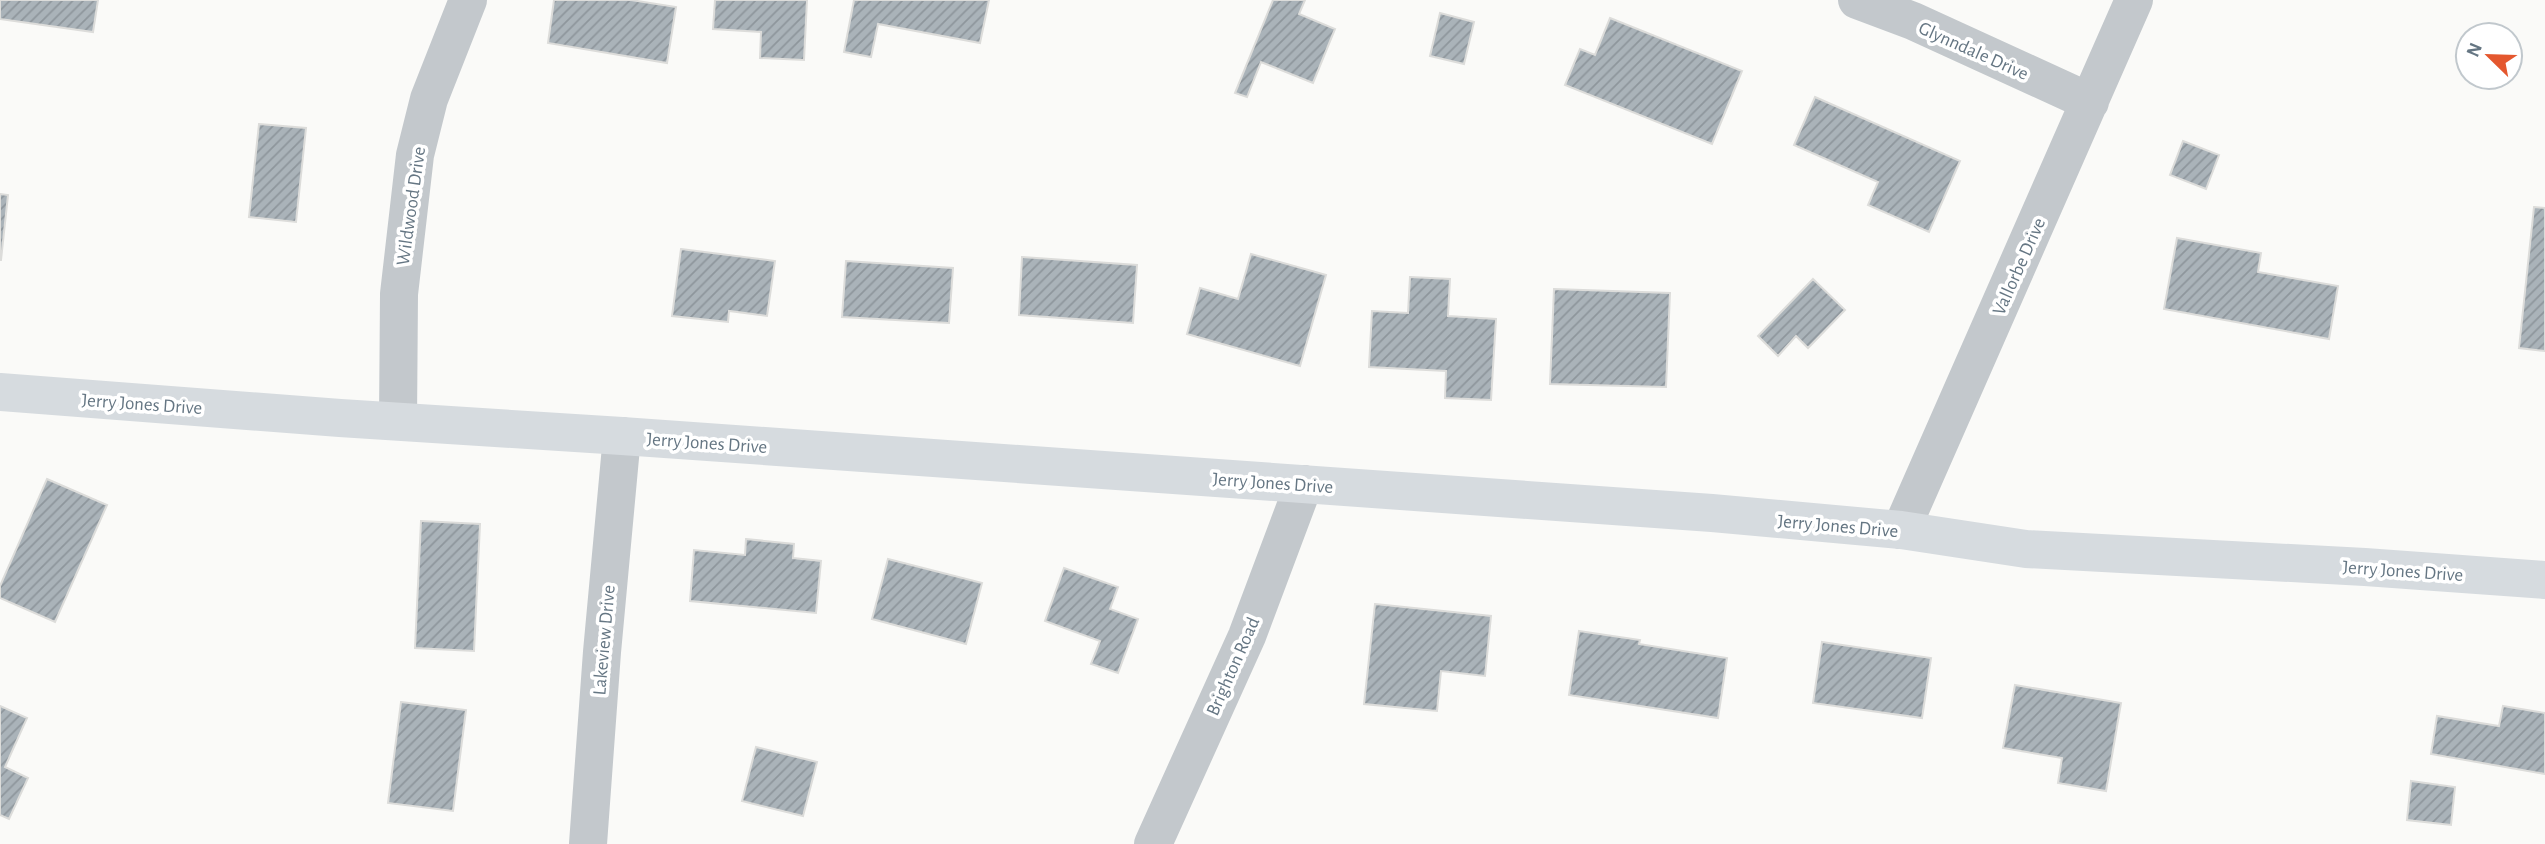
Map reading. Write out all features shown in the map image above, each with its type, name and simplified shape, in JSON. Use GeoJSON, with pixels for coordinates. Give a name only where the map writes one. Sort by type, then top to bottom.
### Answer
{"type":"FeatureCollection","features":[{"type":"Feature","properties":{"kind":"main road","name":"Jerry Jones Drive"},"geometry":{"type":"LineString","coordinates":[[0,392],[1712,513],[1901,530],[2026,549],[2365,567],[2545,580]]}},
{"type":"Feature","properties":{"kind":"street","name":"Wildwood Drive"},"geometry":{"type":"LineString","coordinates":[[398,421],[399,293],[415,155],[429,99],[468,0]]}},
{"type":"Feature","properties":{"kind":"street","name":"Glynndale Drive"},"geometry":{"type":"LineString","coordinates":[[1857,0],[1913,22],[2090,102]]}},
{"type":"Feature","properties":{"kind":"street","name":"Vallorbe Drive"},"geometry":{"type":"LineString","coordinates":[[1901,530],[2134,0]]}},
{"type":"Feature","properties":{"kind":"street","name":"Lakeview Drive"},"geometry":{"type":"LineString","coordinates":[[588,844],[622,436]]}},
{"type":"Feature","properties":{"kind":"street","name":"Brighton Road"},"geometry":{"type":"LineString","coordinates":[[1153,844],[1247,636],[1304,484]]}},
{"type":"Feature","properties":{"kind":"building"},"geometry":{"type":"Polygon","coordinates":[[[0,0],[98,0],[93,32],[0,19],[0,0]]]}},
{"type":"Feature","properties":{"kind":"building"},"geometry":{"type":"Polygon","coordinates":[[[554,0],[631,0],[676,7],[667,63],[548,43],[554,0]]]}},
{"type":"Feature","properties":{"kind":"building"},"geometry":{"type":"Polygon","coordinates":[[[715,0],[807,0],[804,60],[760,58],[761,32],[713,29],[715,0]]]}},
{"type":"Feature","properties":{"kind":"building"},"geometry":{"type":"Polygon","coordinates":[[[854,0],[989,0],[980,43],[878,24],[871,57],[844,52],[854,0]]]}},
{"type":"Feature","properties":{"kind":"building"},"geometry":{"type":"Polygon","coordinates":[[[1273,0],[1305,0],[1299,14],[1335,29],[1313,83],[1261,62],[1247,97],[1235,93],[1273,0]]]}},
{"type":"Feature","properties":{"kind":"building"},"geometry":{"type":"Polygon","coordinates":[[[1440,13],[1474,22],[1464,64],[1430,56],[1440,13]]]}},
{"type":"Feature","properties":{"kind":"building"},"geometry":{"type":"Polygon","coordinates":[[[1610,18],[1742,71],[1712,144],[1565,85],[1580,49],[1595,55],[1610,18]]]}},
{"type":"Feature","properties":{"kind":"building"},"geometry":{"type":"Polygon","coordinates":[[[1815,97],[1960,161],[1929,232],[1868,205],[1878,182],[1794,145],[1815,97]]]}},
{"type":"Feature","properties":{"kind":"building"},"geometry":{"type":"Polygon","coordinates":[[[259,124],[306,128],[296,222],[249,217],[259,124]]]}},
{"type":"Feature","properties":{"kind":"building"},"geometry":{"type":"Polygon","coordinates":[[[2183,141],[2219,155],[2206,189],[2170,175],[2183,141]]]}},
{"type":"Feature","properties":{"kind":"building"},"geometry":{"type":"Polygon","coordinates":[[[0,194],[8,195],[1,260],[0,260],[0,194]]]}},
{"type":"Feature","properties":{"kind":"building"},"geometry":{"type":"Polygon","coordinates":[[[2534,207],[2545,208],[2545,351],[2519,348],[2534,207]]]}},
{"type":"Feature","properties":{"kind":"building"},"geometry":{"type":"Polygon","coordinates":[[[2177,238],[2261,253],[2258,272],[2338,286],[2329,339],[2164,309],[2177,238]]]}},
{"type":"Feature","properties":{"kind":"building"},"geometry":{"type":"Polygon","coordinates":[[[681,249],[775,261],[767,316],[729,311],[728,322],[672,316],[681,249]]]}},
{"type":"Feature","properties":{"kind":"building"},"geometry":{"type":"Polygon","coordinates":[[[1251,254],[1326,275],[1300,366],[1187,334],[1200,288],[1238,299],[1251,254]]]}},
{"type":"Feature","properties":{"kind":"building"},"geometry":{"type":"Polygon","coordinates":[[[1022,257],[1137,265],[1133,323],[1019,315],[1022,257]]]}},
{"type":"Feature","properties":{"kind":"building"},"geometry":{"type":"Polygon","coordinates":[[[846,261],[953,268],[949,323],[842,317],[846,261]]]}},
{"type":"Feature","properties":{"kind":"building"},"geometry":{"type":"Polygon","coordinates":[[[1410,277],[1450,279],[1448,316],[1496,319],[1491,400],[1445,398],[1446,371],[1369,367],[1372,311],[1408,313],[1410,277]]]}},
{"type":"Feature","properties":{"kind":"building"},"geometry":{"type":"Polygon","coordinates":[[[1813,279],[1845,310],[1808,348],[1796,336],[1778,356],[1758,336],[1813,279]]]}},
{"type":"Feature","properties":{"kind":"building"},"geometry":{"type":"Polygon","coordinates":[[[1554,289],[1670,293],[1666,387],[1550,384],[1554,289]]]}},
{"type":"Feature","properties":{"kind":"building"},"geometry":{"type":"Polygon","coordinates":[[[47,479],[107,505],[55,622],[0,598],[0,586],[47,479]]]}},
{"type":"Feature","properties":{"kind":"building"},"geometry":{"type":"Polygon","coordinates":[[[421,521],[480,524],[474,651],[415,648],[421,521]]]}},
{"type":"Feature","properties":{"kind":"building"},"geometry":{"type":"Polygon","coordinates":[[[746,539],[794,544],[793,558],[821,561],[816,613],[690,601],[694,550],[745,555],[746,539]]]}},
{"type":"Feature","properties":{"kind":"building"},"geometry":{"type":"Polygon","coordinates":[[[888,559],[982,583],[966,644],[872,619],[888,559]]]}},
{"type":"Feature","properties":{"kind":"building"},"geometry":{"type":"Polygon","coordinates":[[[1064,568],[1118,587],[1110,609],[1138,619],[1118,673],[1091,664],[1100,641],[1045,621],[1064,568]]]}},
{"type":"Feature","properties":{"kind":"building"},"geometry":{"type":"Polygon","coordinates":[[[1375,604],[1491,616],[1485,676],[1441,671],[1437,711],[1364,704],[1375,604]]]}},
{"type":"Feature","properties":{"kind":"building"},"geometry":{"type":"Polygon","coordinates":[[[1579,631],[1727,658],[1718,718],[1569,695],[1579,631]]]}},
{"type":"Feature","properties":{"kind":"building"},"geometry":{"type":"Polygon","coordinates":[[[1822,642],[1931,658],[1922,718],[1813,703],[1822,642]]]}},
{"type":"Feature","properties":{"kind":"building"},"geometry":{"type":"Polygon","coordinates":[[[2015,685],[2121,703],[2106,791],[2058,783],[2062,758],[2003,748],[2015,685]]]}},
{"type":"Feature","properties":{"kind":"building"},"geometry":{"type":"Polygon","coordinates":[[[401,702],[466,710],[453,811],[388,803],[401,702]]]}},
{"type":"Feature","properties":{"kind":"building"},"geometry":{"type":"Polygon","coordinates":[[[0,706],[27,718],[5,767],[28,778],[9,819],[0,815],[0,706]]]}},
{"type":"Feature","properties":{"kind":"building"},"geometry":{"type":"Polygon","coordinates":[[[2503,706],[2545,713],[2545,774],[2431,754],[2437,716],[2499,726],[2503,706]]]}},
{"type":"Feature","properties":{"kind":"building"},"geometry":{"type":"Polygon","coordinates":[[[756,747],[817,762],[803,816],[742,801],[756,747]]]}},
{"type":"Feature","properties":{"kind":"building"},"geometry":{"type":"Polygon","coordinates":[[[2411,781],[2455,787],[2451,825],[2407,820],[2411,781]]]}}]}
